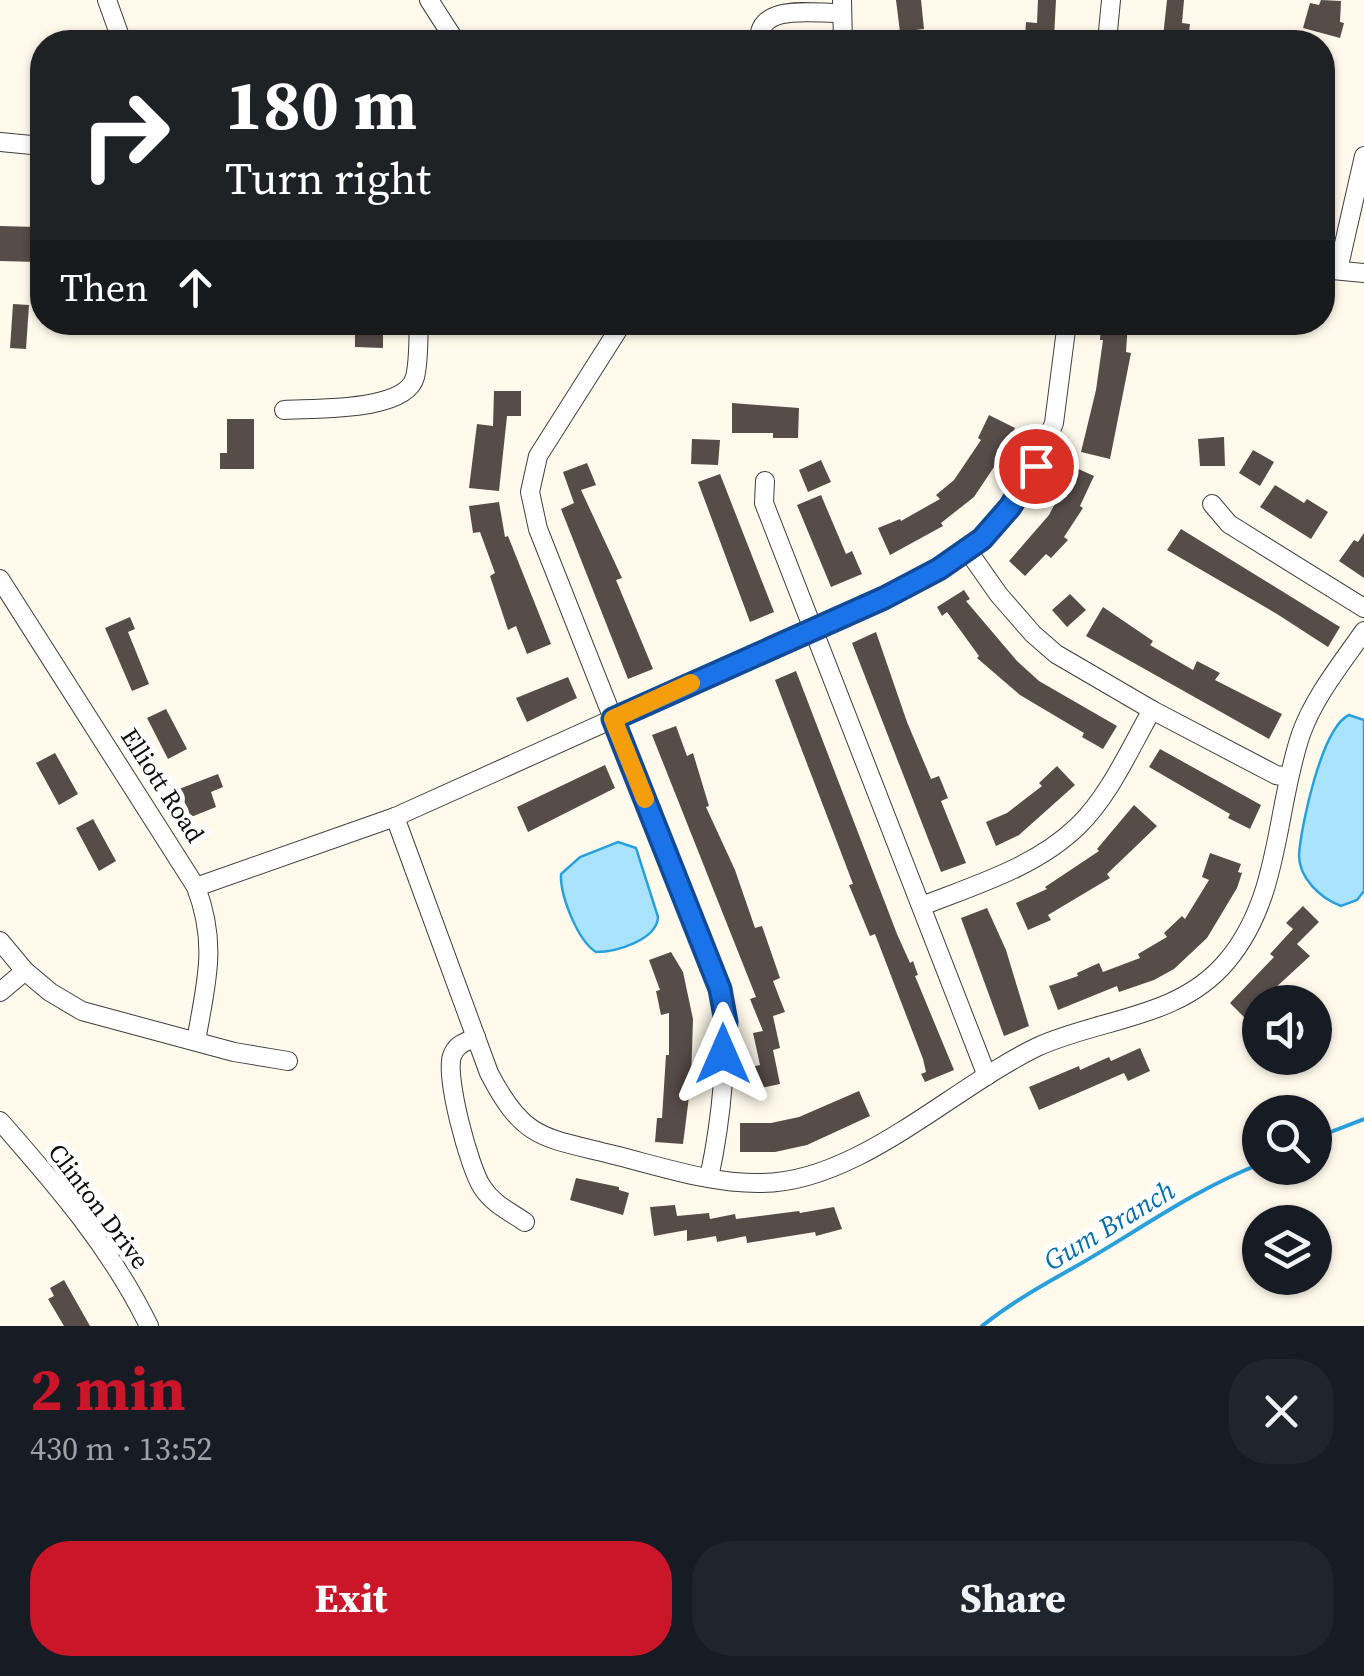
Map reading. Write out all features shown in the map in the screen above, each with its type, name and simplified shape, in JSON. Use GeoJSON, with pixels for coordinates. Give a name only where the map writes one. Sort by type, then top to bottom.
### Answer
{"type":"FeatureCollection","features":[{"type":"Feature","properties":{"kind":"street"},"geometry":{"type":"LineString","coordinates":[[107,0],[118,30]]}},
{"type":"Feature","properties":{"kind":"street"},"geometry":{"type":"LineString","coordinates":[[429,0],[448,30]]}},
{"type":"Feature","properties":{"kind":"street"},"geometry":{"type":"LineString","coordinates":[[1108,30],[1112,0]]}},
{"type":"Feature","properties":{"kind":"street"},"geometry":{"type":"LineString","coordinates":[[760,30],[764,22],[777,14],[842,7]]}},
{"type":"Feature","properties":{"kind":"street"},"geometry":{"type":"LineString","coordinates":[[0,142],[30,145]]}},
{"type":"Feature","properties":{"kind":"street"},"geometry":{"type":"LineString","coordinates":[[1335,253],[1364,156]]}},
{"type":"Feature","properties":{"kind":"street"},"geometry":{"type":"LineString","coordinates":[[1335,270],[1364,273]]}},
{"type":"Feature","properties":{"kind":"street"},"geometry":{"type":"LineString","coordinates":[[284,410],[352,407],[388,400],[408,391],[415,378],[418,335]]}},
{"type":"Feature","properties":{"kind":"street"},"geometry":{"type":"LineString","coordinates":[[615,335],[538,456],[530,492],[538,529],[720,989],[726,1022],[709,1178]]}},
{"type":"Feature","properties":{"kind":"street"},"geometry":{"type":"LineString","coordinates":[[196,887],[396,817],[884,598],[968,550],[1010,507],[1036,466],[1054,423],[1065,335]]}},
{"type":"Feature","properties":{"kind":"street"},"geometry":{"type":"LineString","coordinates":[[765,481],[764,502],[988,1076]]}},
{"type":"Feature","properties":{"kind":"street"},"geometry":{"type":"LineString","coordinates":[[1212,504],[1229,524],[1364,608]]}},
{"type":"Feature","properties":{"kind":"street"},"geometry":{"type":"LineString","coordinates":[[968,550],[1033,634],[1056,654],[1152,710],[1276,774],[1289,777]]}},
{"type":"Feature","properties":{"kind":"street","name":"Elliott Road"},"geometry":{"type":"LineString","coordinates":[[0,580],[196,887],[208,918],[210,960],[196,1041]]}},
{"type":"Feature","properties":{"kind":"street"},"geometry":{"type":"LineString","coordinates":[[396,817],[476,1037],[507,1106],[526,1128],[557,1140],[709,1178],[765,1184],[802,1178],[834,1167],[1038,1047],[1159,1009],[1195,990],[1224,965],[1247,936],[1266,893],[1302,730],[1364,631]]}},
{"type":"Feature","properties":{"kind":"street"},"geometry":{"type":"LineString","coordinates":[[922,906],[1024,864],[1078,826],[1098,802],[1152,710]]}},
{"type":"Feature","properties":{"kind":"street"},"geometry":{"type":"LineString","coordinates":[[0,940],[25,971],[82,1011],[234,1052],[288,1061]]}},
{"type":"Feature","properties":{"kind":"street"},"geometry":{"type":"LineString","coordinates":[[0,992],[25,971]]}},
{"type":"Feature","properties":{"kind":"street"},"geometry":{"type":"LineString","coordinates":[[476,1037],[459,1044],[450,1066],[467,1150],[474,1173],[489,1196],[525,1222]]}},
{"type":"Feature","properties":{"kind":"street","name":"Clinton Drive"},"geometry":{"type":"LineString","coordinates":[[0,1121],[89,1226],[119,1270],[148,1326]]}},
{"type":"Feature","properties":{"kind":"water"},"geometry":{"type":"Polygon","coordinates":[[[1349,715],[1364,720],[1364,891],[1357,900],[1341,906],[1312,886],[1299,855],[1322,757],[1339,723],[1349,715]]]}},
{"type":"Feature","properties":{"kind":"water"},"geometry":{"type":"Polygon","coordinates":[[[618,842],[636,848],[658,917],[651,932],[643,938],[614,950],[596,952],[571,917],[561,874],[580,857],[618,842]]]}},
{"type":"Feature","properties":{"kind":"building"},"geometry":{"type":"Polygon","coordinates":[[[896,0],[921,0],[924,29],[900,30],[896,0]]]}},
{"type":"Feature","properties":{"kind":"building"},"geometry":{"type":"Polygon","coordinates":[[[1038,0],[1056,0],[1054,30],[1025,30],[1026,22],[1037,23],[1038,0]]]}},
{"type":"Feature","properties":{"kind":"building"},"geometry":{"type":"Polygon","coordinates":[[[1167,0],[1184,0],[1182,23],[1190,24],[1189,30],[1164,30],[1167,0]]]}},
{"type":"Feature","properties":{"kind":"building"},"geometry":{"type":"Polygon","coordinates":[[[1321,0],[1341,1],[1340,22],[1344,23],[1340,38],[1335,37],[1335,30],[1303,28],[1310,3],[1319,5],[1321,0]]]}},
{"type":"Feature","properties":{"kind":"building"},"geometry":{"type":"Polygon","coordinates":[[[0,226],[30,227],[30,262],[0,261],[0,226]]]}},
{"type":"Feature","properties":{"kind":"building"},"geometry":{"type":"Polygon","coordinates":[[[13,304],[29,305],[26,349],[10,348],[13,304]]]}},
{"type":"Feature","properties":{"kind":"building"},"geometry":{"type":"Polygon","coordinates":[[[355,335],[383,335],[383,348],[355,347],[355,335]]]}},
{"type":"Feature","properties":{"kind":"building"},"geometry":{"type":"Polygon","coordinates":[[[1100,335],[1127,335],[1126,352],[1131,353],[1110,459],[1081,452],[1096,390],[1100,335]]]}},
{"type":"Feature","properties":{"kind":"building"},"geometry":{"type":"Polygon","coordinates":[[[494,391],[521,391],[521,416],[507,416],[499,491],[469,488],[477,424],[493,426],[494,391]]]}},
{"type":"Feature","properties":{"kind":"building"},"geometry":{"type":"Polygon","coordinates":[[[732,403],[799,408],[798,438],[773,438],[773,433],[732,433],[732,403]]]}},
{"type":"Feature","properties":{"kind":"building"},"geometry":{"type":"Polygon","coordinates":[[[989,415],[1015,428],[974,497],[941,523],[943,526],[890,555],[878,528],[901,521],[940,499],[936,495],[954,480],[981,440],[978,438],[989,415]]]}},
{"type":"Feature","properties":{"kind":"building"},"geometry":{"type":"Polygon","coordinates":[[[227,419],[254,419],[254,469],[220,469],[220,453],[227,453],[227,419]]]}},
{"type":"Feature","properties":{"kind":"building"},"geometry":{"type":"Polygon","coordinates":[[[1224,437],[1225,466],[1200,466],[1198,439],[1224,437]]]}},
{"type":"Feature","properties":{"kind":"building"},"geometry":{"type":"Polygon","coordinates":[[[692,439],[720,440],[718,465],[691,464],[692,439]]]}},
{"type":"Feature","properties":{"kind":"building"},"geometry":{"type":"Polygon","coordinates":[[[1253,450],[1274,462],[1260,486],[1239,473],[1253,450]]]}},
{"type":"Feature","properties":{"kind":"building"},"geometry":{"type":"Polygon","coordinates":[[[821,460],[831,482],[808,492],[799,470],[821,460]]]}},
{"type":"Feature","properties":{"kind":"building"},"geometry":{"type":"Polygon","coordinates":[[[587,463],[596,485],[581,490],[622,578],[616,580],[653,669],[628,679],[561,509],[574,503],[563,472],[587,463]]]}},
{"type":"Feature","properties":{"kind":"building"},"geometry":{"type":"Polygon","coordinates":[[[1074,467],[1094,476],[1080,506],[1083,508],[1064,537],[1068,540],[1051,558],[1046,554],[1025,576],[1009,561],[1049,515],[1074,467]]]}},
{"type":"Feature","properties":{"kind":"building"},"geometry":{"type":"Polygon","coordinates":[[[720,474],[774,612],[750,622],[698,482],[720,474]]]}},
{"type":"Feature","properties":{"kind":"building"},"geometry":{"type":"Polygon","coordinates":[[[1275,485],[1328,512],[1311,539],[1260,507],[1275,485]]]}},
{"type":"Feature","properties":{"kind":"building"},"geometry":{"type":"Polygon","coordinates":[[[821,495],[846,554],[852,551],[862,574],[831,587],[797,505],[821,495]]]}},
{"type":"Feature","properties":{"kind":"building"},"geometry":{"type":"Polygon","coordinates":[[[499,502],[505,537],[508,536],[551,644],[527,654],[516,626],[508,630],[490,576],[495,573],[480,532],[473,533],[469,506],[499,502]]]}},
{"type":"Feature","properties":{"kind":"building"},"geometry":{"type":"Polygon","coordinates":[[[1181,529],[1340,627],[1328,647],[1167,550],[1181,529]]]}},
{"type":"Feature","properties":{"kind":"building"},"geometry":{"type":"Polygon","coordinates":[[[1364,533],[1364,578],[1339,561],[1364,533]]]}},
{"type":"Feature","properties":{"kind":"building"},"geometry":{"type":"Polygon","coordinates":[[[964,590],[970,599],[966,601],[1039,681],[1117,726],[1103,749],[1082,737],[1084,733],[1020,695],[977,658],[947,612],[942,616],[937,607],[964,590]]]}},
{"type":"Feature","properties":{"kind":"building"},"geometry":{"type":"Polygon","coordinates":[[[1070,594],[1086,610],[1067,627],[1052,610],[1070,594]]]}},
{"type":"Feature","properties":{"kind":"building"},"geometry":{"type":"Polygon","coordinates":[[[1103,607],[1153,641],[1150,645],[1193,670],[1197,661],[1220,673],[1215,680],[1282,714],[1269,739],[1086,636],[1103,607]]]}},
{"type":"Feature","properties":{"kind":"building"},"geometry":{"type":"Polygon","coordinates":[[[130,617],[135,629],[128,632],[149,684],[132,691],[105,628],[130,617]]]}},
{"type":"Feature","properties":{"kind":"building"},"geometry":{"type":"Polygon","coordinates":[[[876,632],[931,779],[939,776],[948,798],[941,801],[966,863],[941,872],[852,643],[876,632]]]}},
{"type":"Feature","properties":{"kind":"building"},"geometry":{"type":"Polygon","coordinates":[[[796,671],[954,1070],[925,1082],[921,1074],[926,1072],[923,1059],[875,934],[870,936],[849,885],[853,884],[775,680],[796,671]]]}},
{"type":"Feature","properties":{"kind":"building"},"geometry":{"type":"Polygon","coordinates":[[[568,677],[577,698],[527,722],[516,698],[568,677]]]}},
{"type":"Feature","properties":{"kind":"building"},"geometry":{"type":"Polygon","coordinates":[[[166,709],[187,749],[168,759],[147,718],[166,709]]]}},
{"type":"Feature","properties":{"kind":"building"},"geometry":{"type":"Polygon","coordinates":[[[676,726],[687,756],[693,753],[709,806],[706,807],[735,870],[755,928],[762,926],[780,978],[773,981],[785,1012],[773,1016],[780,1048],[773,1050],[780,1084],[756,1089],[751,1067],[760,1065],[753,1033],[763,1031],[750,999],[756,997],[652,735],[676,726]]]}},
{"type":"Feature","properties":{"kind":"building"},"geometry":{"type":"Polygon","coordinates":[[[1160,749],[1261,805],[1250,829],[1149,767],[1160,749]]]}},
{"type":"Feature","properties":{"kind":"building"},"geometry":{"type":"Polygon","coordinates":[[[55,753],[78,794],[59,805],[36,763],[55,753]]]}},
{"type":"Feature","properties":{"kind":"building"},"geometry":{"type":"Polygon","coordinates":[[[605,765],[615,788],[528,832],[517,807],[605,765]]]}},
{"type":"Feature","properties":{"kind":"building"},"geometry":{"type":"Polygon","coordinates":[[[1057,766],[1075,785],[1019,835],[996,846],[986,822],[1007,813],[1042,786],[1039,783],[1057,766]]]}},
{"type":"Feature","properties":{"kind":"building"},"geometry":{"type":"Polygon","coordinates":[[[218,774],[223,787],[211,792],[216,807],[191,817],[179,789],[218,774]]]}},
{"type":"Feature","properties":{"kind":"building"},"geometry":{"type":"Polygon","coordinates":[[[1134,805],[1157,826],[1107,874],[1110,878],[1048,915],[1051,920],[1028,930],[1016,903],[1047,889],[1099,851],[1134,805]]]}},
{"type":"Feature","properties":{"kind":"building"},"geometry":{"type":"Polygon","coordinates":[[[93,819],[116,861],[99,871],[76,828],[93,819]]]}},
{"type":"Feature","properties":{"kind":"building"},"geometry":{"type":"Polygon","coordinates":[[[1210,853],[1241,864],[1238,872],[1242,873],[1207,938],[1174,969],[1154,980],[1119,992],[1117,986],[1058,1010],[1049,986],[1078,976],[1077,973],[1099,963],[1103,972],[1140,958],[1138,954],[1167,937],[1164,933],[1182,916],[1185,919],[1209,880],[1202,877],[1210,853]]]}},
{"type":"Feature","properties":{"kind":"building"},"geometry":{"type":"Polygon","coordinates":[[[1303,906],[1319,922],[1297,944],[1310,956],[1278,985],[1247,985],[1274,957],[1270,954],[1293,929],[1286,923],[1303,906]]]}},
{"type":"Feature","properties":{"kind":"building"},"geometry":{"type":"Polygon","coordinates":[[[987,908],[1006,950],[1029,1026],[1004,1036],[961,918],[987,908]]]}},
{"type":"Feature","properties":{"kind":"building"},"geometry":{"type":"Polygon","coordinates":[[[671,952],[683,972],[693,1019],[683,1144],[655,1142],[657,1118],[662,1118],[669,1055],[669,1013],[661,1015],[656,991],[660,990],[649,960],[671,952]]]}},
{"type":"Feature","properties":{"kind":"building"},"geometry":{"type":"Polygon","coordinates":[[[1242,990],[1242,1015],[1230,1003],[1242,990]]]}},
{"type":"Feature","properties":{"kind":"building"},"geometry":{"type":"Polygon","coordinates":[[[1140,1048],[1150,1071],[1128,1081],[1124,1073],[1039,1110],[1029,1087],[1079,1066],[1080,1070],[1109,1057],[1111,1061],[1140,1048]]]}},
{"type":"Feature","properties":{"kind":"building"},"geometry":{"type":"Polygon","coordinates":[[[859,1091],[870,1116],[807,1145],[775,1152],[740,1152],[740,1123],[771,1123],[799,1117],[859,1091]]]}},
{"type":"Feature","properties":{"kind":"building"},"geometry":{"type":"Polygon","coordinates":[[[576,1178],[619,1187],[629,1193],[623,1215],[570,1200],[576,1178]]]}},
{"type":"Feature","properties":{"kind":"building"},"geometry":{"type":"Polygon","coordinates":[[[675,1205],[677,1216],[709,1213],[710,1219],[834,1207],[842,1229],[816,1236],[815,1232],[747,1243],[746,1236],[717,1242],[716,1236],[687,1241],[687,1230],[654,1236],[650,1207],[675,1205]]]}},
{"type":"Feature","properties":{"kind":"building"},"geometry":{"type":"Polygon","coordinates":[[[64,1280],[90,1326],[64,1326],[48,1299],[54,1296],[50,1288],[64,1280]]]}},
{"type":"Feature","properties":{"kind":"waterway","name":"Gum Branch"},"geometry":{"type":"LineString","coordinates":[[1332,1131],[1364,1119]]}},
{"type":"Feature","properties":{"kind":"waterway","name":"Gum Branch"},"geometry":{"type":"LineString","coordinates":[[982,1326],[1026,1295],[1242,1171]]}},
{"type":"Feature","properties":{"kind":"slow traffic"},"geometry":{"type":"LineString","coordinates":[[645,799],[613,719],[691,683]]}},
{"type":"Feature","properties":{"kind":"route"},"geometry":{"type":"LineString","coordinates":[[723,1054],[726,1022],[720,989],[613,719],[884,598],[939,569],[982,539],[1010,507],[1036,466]]}}]}
